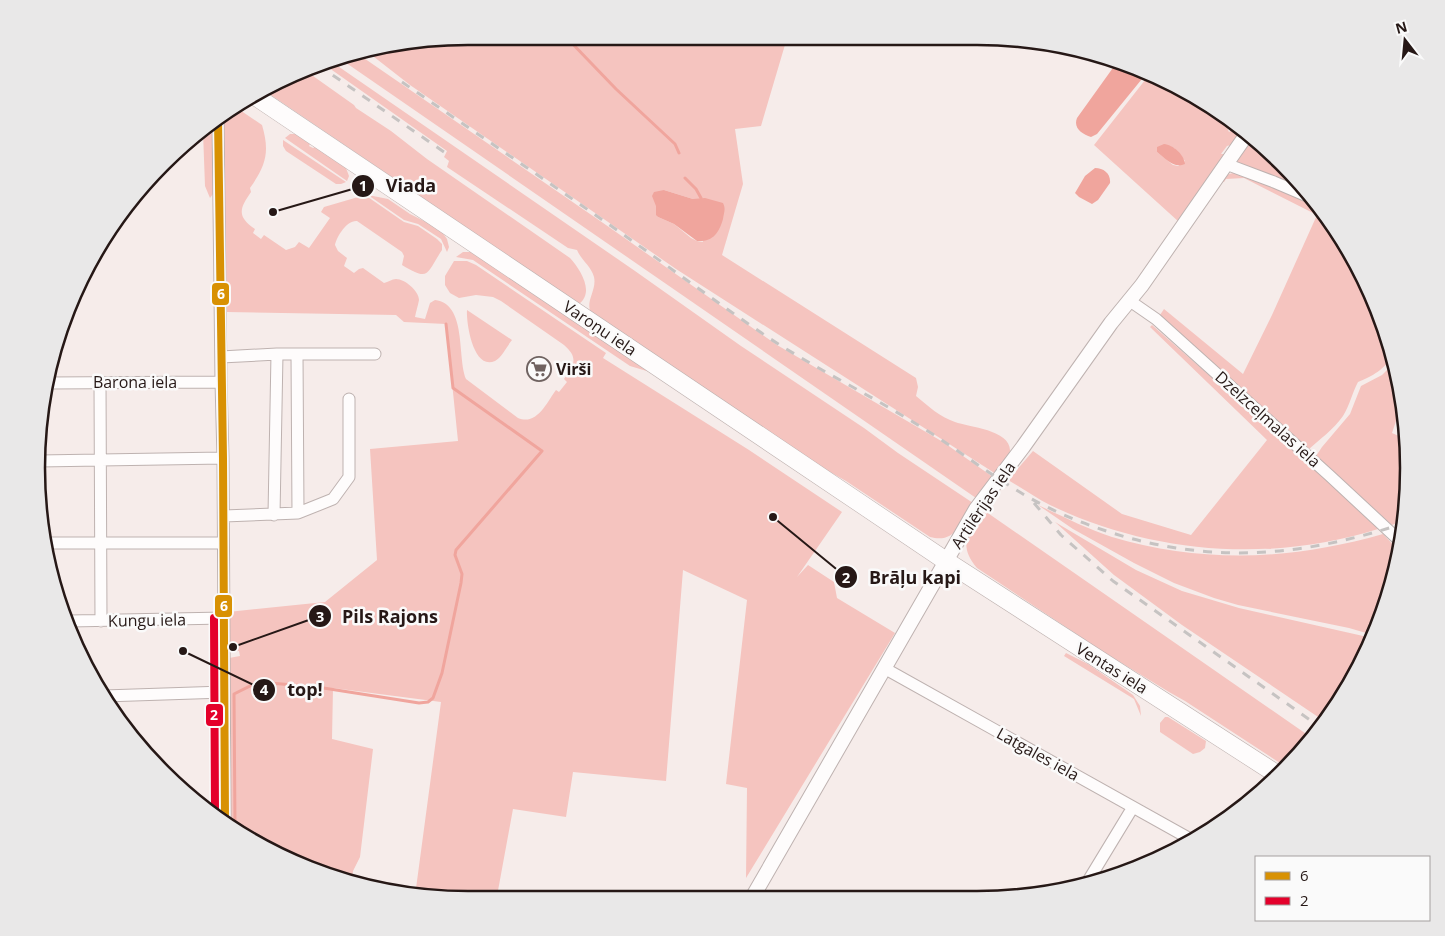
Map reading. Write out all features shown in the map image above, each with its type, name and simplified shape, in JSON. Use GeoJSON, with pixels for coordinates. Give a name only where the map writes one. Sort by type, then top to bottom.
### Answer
{"type":"FeatureCollection","features":[{"type":"Feature","properties":{"kind":"highway","name":"Varoņu iela"},"geometry":{"type":"LineString","coordinates":[[260,100],[946,561]]}},
{"type":"Feature","properties":{"kind":"highway","name":"Ventas iela"},"geometry":{"type":"LineString","coordinates":[[946,561],[1272,770]]}},
{"type":"Feature","properties":{"kind":"street"},"geometry":{"type":"LineString","coordinates":[[218,126],[224,516],[225,814]]}},
{"type":"Feature","properties":{"kind":"street","name":"Artilērijas iela"},"geometry":{"type":"LineString","coordinates":[[756,891],[976,509],[1023,447],[1111,323],[1130,301],[1243,139]]}},
{"type":"Feature","properties":{"kind":"street"},"geometry":{"type":"LineString","coordinates":[[1226,164],[1298,192]]}},
{"type":"Feature","properties":{"kind":"street","name":"Dzelzceļmalas iela"},"geometry":{"type":"LineString","coordinates":[[1130,301],[1156,319],[1394,536]]}},
{"type":"Feature","properties":{"kind":"street"},"geometry":{"type":"LineString","coordinates":[[221,357],[277,354],[375,354]]}},
{"type":"Feature","properties":{"kind":"street"},"geometry":{"type":"LineString","coordinates":[[274,515],[277,354]]}},
{"type":"Feature","properties":{"kind":"street"},"geometry":{"type":"LineString","coordinates":[[297,354],[298,513]]}},
{"type":"Feature","properties":{"kind":"street"},"geometry":{"type":"LineString","coordinates":[[100,382],[101,621]]}},
{"type":"Feature","properties":{"kind":"street","name":"Barona iela"},"geometry":{"type":"LineString","coordinates":[[53,383],[221,382]]}},
{"type":"Feature","properties":{"kind":"street"},"geometry":{"type":"LineString","coordinates":[[224,516],[298,513],[333,499],[349,477],[349,399]]}},
{"type":"Feature","properties":{"kind":"street"},"geometry":{"type":"LineString","coordinates":[[45,461],[223,458]]}},
{"type":"Feature","properties":{"kind":"street"},"geometry":{"type":"LineString","coordinates":[[52,543],[223,542]]}},
{"type":"Feature","properties":{"kind":"street","name":"Kungu iela"},"geometry":{"type":"LineString","coordinates":[[74,621],[224,618]]}},
{"type":"Feature","properties":{"kind":"street","name":"Latgales iela"},"geometry":{"type":"LineString","coordinates":[[884,668],[1185,836]]}},
{"type":"Feature","properties":{"kind":"street"},"geometry":{"type":"LineString","coordinates":[[112,696],[224,692]]}},
{"type":"Feature","properties":{"kind":"street"},"geometry":{"type":"LineString","coordinates":[[1091,875],[1133,807]]}},
{"type":"Feature","properties":{"kind":"shaded area"},"geometry":{"type":"Polygon","coordinates":[[[468,45],[785,45],[761,126],[735,129],[743,184],[722,255],[916,378],[918,387],[916,396],[939,414],[955,422],[988,431],[1004,438],[1010,451],[1006,460],[996,474],[676,269],[410,85],[373,56],[413,49],[468,45]],[[664,190],[656,206],[658,217],[674,224],[691,238],[703,242],[693,199],[664,190]]]}},
{"type":"Feature","properties":{"kind":"shaded area"},"geometry":{"type":"Polygon","coordinates":[[[364,58],[777,345],[943,442],[993,477],[976,498],[346,63],[364,58]]]}},
{"type":"Feature","properties":{"kind":"shaded area"},"geometry":{"type":"Polygon","coordinates":[[[337,66],[741,346],[973,503],[957,530],[946,537],[930,537],[846,481],[816,464],[591,313],[589,304],[594,286],[594,277],[577,250],[568,248],[447,167],[449,161],[444,157],[447,151],[329,68],[337,66]]]}},
{"type":"Feature","properties":{"kind":"shaded area"},"geometry":{"type":"Polygon","coordinates":[[[1113,67],[1142,79],[1097,134],[1091,137],[1079,130],[1076,125],[1077,118],[1113,67]]]}},
{"type":"Feature","properties":{"kind":"shaded area"},"geometry":{"type":"Polygon","coordinates":[[[311,75],[427,159],[570,258],[578,268],[586,287],[584,299],[579,304],[270,95],[311,75]]]}},
{"type":"Feature","properties":{"kind":"shaded area"},"geometry":{"type":"Polygon","coordinates":[[[1145,80],[1189,102],[1226,126],[1229,132],[1232,130],[1240,136],[1231,145],[1227,146],[1221,154],[1225,154],[1179,222],[1094,145],[1145,80]],[[1174,148],[1157,152],[1173,165],[1178,166],[1185,161],[1174,148]]]}},
{"type":"Feature","properties":{"kind":"shaded area"},"geometry":{"type":"Polygon","coordinates":[[[241,111],[262,125],[266,143],[263,165],[242,207],[242,216],[255,229],[253,233],[261,239],[264,235],[286,250],[295,247],[299,242],[309,248],[330,218],[321,212],[324,207],[365,195],[404,222],[418,226],[437,239],[442,244],[442,250],[430,270],[423,274],[402,265],[404,256],[402,252],[357,221],[353,221],[346,226],[340,233],[335,245],[338,251],[347,258],[344,266],[354,273],[363,268],[384,283],[396,279],[411,286],[417,293],[419,300],[415,317],[425,319],[430,303],[435,300],[445,304],[452,311],[456,321],[466,379],[518,418],[525,420],[536,416],[541,412],[556,390],[559,392],[567,382],[564,379],[572,366],[572,354],[564,345],[493,297],[476,295],[459,298],[450,293],[445,285],[445,276],[454,261],[467,261],[476,265],[606,353],[603,358],[749,450],[842,512],[797,577],[808,565],[834,582],[837,598],[895,633],[746,878],[747,788],[726,784],[747,600],[683,570],[666,781],[573,772],[566,817],[513,809],[498,891],[440,890],[416,887],[441,702],[333,688],[332,739],[373,749],[360,857],[353,875],[306,859],[256,834],[231,819],[229,658],[240,656],[239,651],[229,652],[228,612],[325,602],[377,560],[370,449],[458,441],[446,324],[404,322],[396,315],[227,312],[223,123],[241,111]]]}},
{"type":"Feature","properties":{"kind":"shaded area"},"geometry":{"type":"Polygon","coordinates":[[[214,129],[213,194],[210,198],[205,186],[203,138],[214,129]]]}},
{"type":"Feature","properties":{"kind":"shaded area"},"geometry":{"type":"Polygon","coordinates":[[[290,134],[296,134],[310,144],[309,146],[315,147],[346,168],[349,176],[347,181],[285,138],[290,134]]]}},
{"type":"Feature","properties":{"kind":"shaded area"},"geometry":{"type":"Polygon","coordinates":[[[283,140],[346,182],[336,184],[286,151],[283,146],[283,140]]]}},
{"type":"Feature","properties":{"kind":"shaded area"},"geometry":{"type":"Polygon","coordinates":[[[1247,142],[1293,186],[1240,164],[1237,161],[1237,157],[1247,142]]]}},
{"type":"Feature","properties":{"kind":"shaded area"},"geometry":{"type":"Polygon","coordinates":[[[1164,144],[1178,151],[1183,157],[1185,164],[1174,164],[1157,152],[1157,147],[1164,144]]]}},
{"type":"Feature","properties":{"kind":"shaded area"},"geometry":{"type":"Polygon","coordinates":[[[1095,168],[1106,172],[1110,183],[1098,200],[1092,204],[1075,193],[1085,176],[1095,168]]]}},
{"type":"Feature","properties":{"kind":"shaded area"},"geometry":{"type":"Polygon","coordinates":[[[1233,173],[1248,177],[1306,202],[1316,215],[1244,178],[1226,179],[1224,182],[1220,182],[1226,175],[1233,173]]]}},
{"type":"Feature","properties":{"kind":"shaded area"},"geometry":{"type":"Polygon","coordinates":[[[664,190],[693,199],[705,198],[723,203],[725,209],[723,219],[720,228],[714,236],[707,240],[697,241],[674,224],[658,217],[652,196],[654,192],[664,190]]]}},
{"type":"Feature","properties":{"kind":"shaded area"},"geometry":{"type":"Polygon","coordinates":[[[368,195],[388,199],[410,214],[440,229],[447,239],[449,247],[447,252],[441,239],[418,224],[404,220],[368,195]]]}},
{"type":"Feature","properties":{"kind":"shaded area"},"geometry":{"type":"Polygon","coordinates":[[[1317,215],[1343,257],[1368,306],[1387,364],[1378,372],[1358,382],[1343,416],[1331,430],[1308,450],[1160,315],[1164,309],[1243,374],[1317,215]]]}},
{"type":"Feature","properties":{"kind":"shaded area"},"geometry":{"type":"Polygon","coordinates":[[[463,252],[473,252],[650,372],[630,366],[473,260],[456,257],[463,252]]]}},
{"type":"Feature","properties":{"kind":"shaded area"},"geometry":{"type":"Polygon","coordinates":[[[467,310],[512,340],[495,361],[487,362],[481,359],[476,352],[472,344],[467,310]]]}},
{"type":"Feature","properties":{"kind":"shaded area"},"geometry":{"type":"Polygon","coordinates":[[[1152,325],[1295,451],[1378,529],[1337,540],[1296,546],[1254,549],[1212,548],[1170,543],[1129,534],[1089,521],[1050,505],[1008,480],[1033,451],[1122,514],[1191,535],[1267,440],[1150,327],[1152,325]]]}},
{"type":"Feature","properties":{"kind":"shaded area"},"geometry":{"type":"Polygon","coordinates":[[[1388,369],[1397,419],[1392,433],[1399,436],[1399,440],[1399,496],[1396,523],[1392,525],[1316,456],[1350,414],[1361,386],[1382,375],[1388,369]]]}},
{"type":"Feature","properties":{"kind":"shaded area"},"geometry":{"type":"Polygon","coordinates":[[[1038,505],[1112,537],[1180,552],[1214,555],[1281,553],[1349,543],[1383,534],[1393,545],[1378,604],[1367,633],[1214,598],[1174,583],[1073,529],[1038,505]]]}},
{"type":"Feature","properties":{"kind":"shaded area"},"geometry":{"type":"Polygon","coordinates":[[[982,509],[1306,734],[1280,763],[1185,701],[1102,651],[977,568],[971,560],[966,545],[969,531],[982,509]]]}},
{"type":"Feature","properties":{"kind":"shaded area"},"geometry":{"type":"Polygon","coordinates":[[[1055,522],[1136,570],[1182,591],[1239,608],[1365,636],[1343,679],[1319,718],[1182,625],[1114,575],[1055,522]]]}},
{"type":"Feature","properties":{"kind":"shaded area"},"geometry":{"type":"Polygon","coordinates":[[[1066,653],[1088,664],[1133,695],[1140,706],[1141,716],[1134,699],[1064,656],[1066,653]]]}},
{"type":"Feature","properties":{"kind":"shaded area"},"geometry":{"type":"Polygon","coordinates":[[[1165,717],[1168,717],[1206,741],[1205,748],[1193,754],[1160,732],[1160,723],[1165,717]]]}},
{"type":"Feature","properties":{"kind":"waterway"},"geometry":{"type":"LineString","coordinates":[[574,45],[616,89],[675,144],[679,153]]}},
{"type":"Feature","properties":{"kind":"waterway"},"geometry":{"type":"LineString","coordinates":[[685,178],[696,189],[701,198]]}},
{"type":"Feature","properties":{"kind":"waterway"},"geometry":{"type":"LineString","coordinates":[[235,821],[234,694],[258,682],[317,687],[419,703],[428,702],[433,698],[442,673],[461,583],[462,574],[455,555],[456,550],[542,451],[453,388],[446,324]]}},
{"type":"Feature","properties":{"kind":"railway"},"geometry":{"type":"LineString","coordinates":[[325,70],[444,152]]}},
{"type":"Feature","properties":{"kind":"railway"},"geometry":{"type":"LineString","coordinates":[[402,82],[769,338],[895,411],[1040,504],[1090,525],[1129,538],[1200,551],[1234,553],[1302,548],[1370,534],[1396,526]]}},
{"type":"Feature","properties":{"kind":"railway"},"geometry":{"type":"LineString","coordinates":[[1034,503],[1061,535],[1113,581],[1315,723]]}},
{"type":"Feature","properties":{"kind":"transit line","name":"6"},"geometry":{"type":"LineString","coordinates":[[218,126],[223,458],[225,814]]}},
{"type":"Feature","properties":{"kind":"transit line","name":"2"},"geometry":{"type":"LineString","coordinates":[[214,618],[215,807]]}},
{"type":"Feature","properties":{"kind":"place","name":"Viada"},"geometry":{"type":"Point","coordinates":[273,212]}},
{"type":"Feature","properties":{"kind":"place","name":"Virši"},"geometry":{"type":"Point","coordinates":[539,369]}},
{"type":"Feature","properties":{"kind":"place","name":"Brāļu kapi"},"geometry":{"type":"Point","coordinates":[773,517]}},
{"type":"Feature","properties":{"kind":"place","name":"Pils Rajons"},"geometry":{"type":"Point","coordinates":[233,647]}},
{"type":"Feature","properties":{"kind":"place","name":"top!"},"geometry":{"type":"Point","coordinates":[183,651]}}]}
